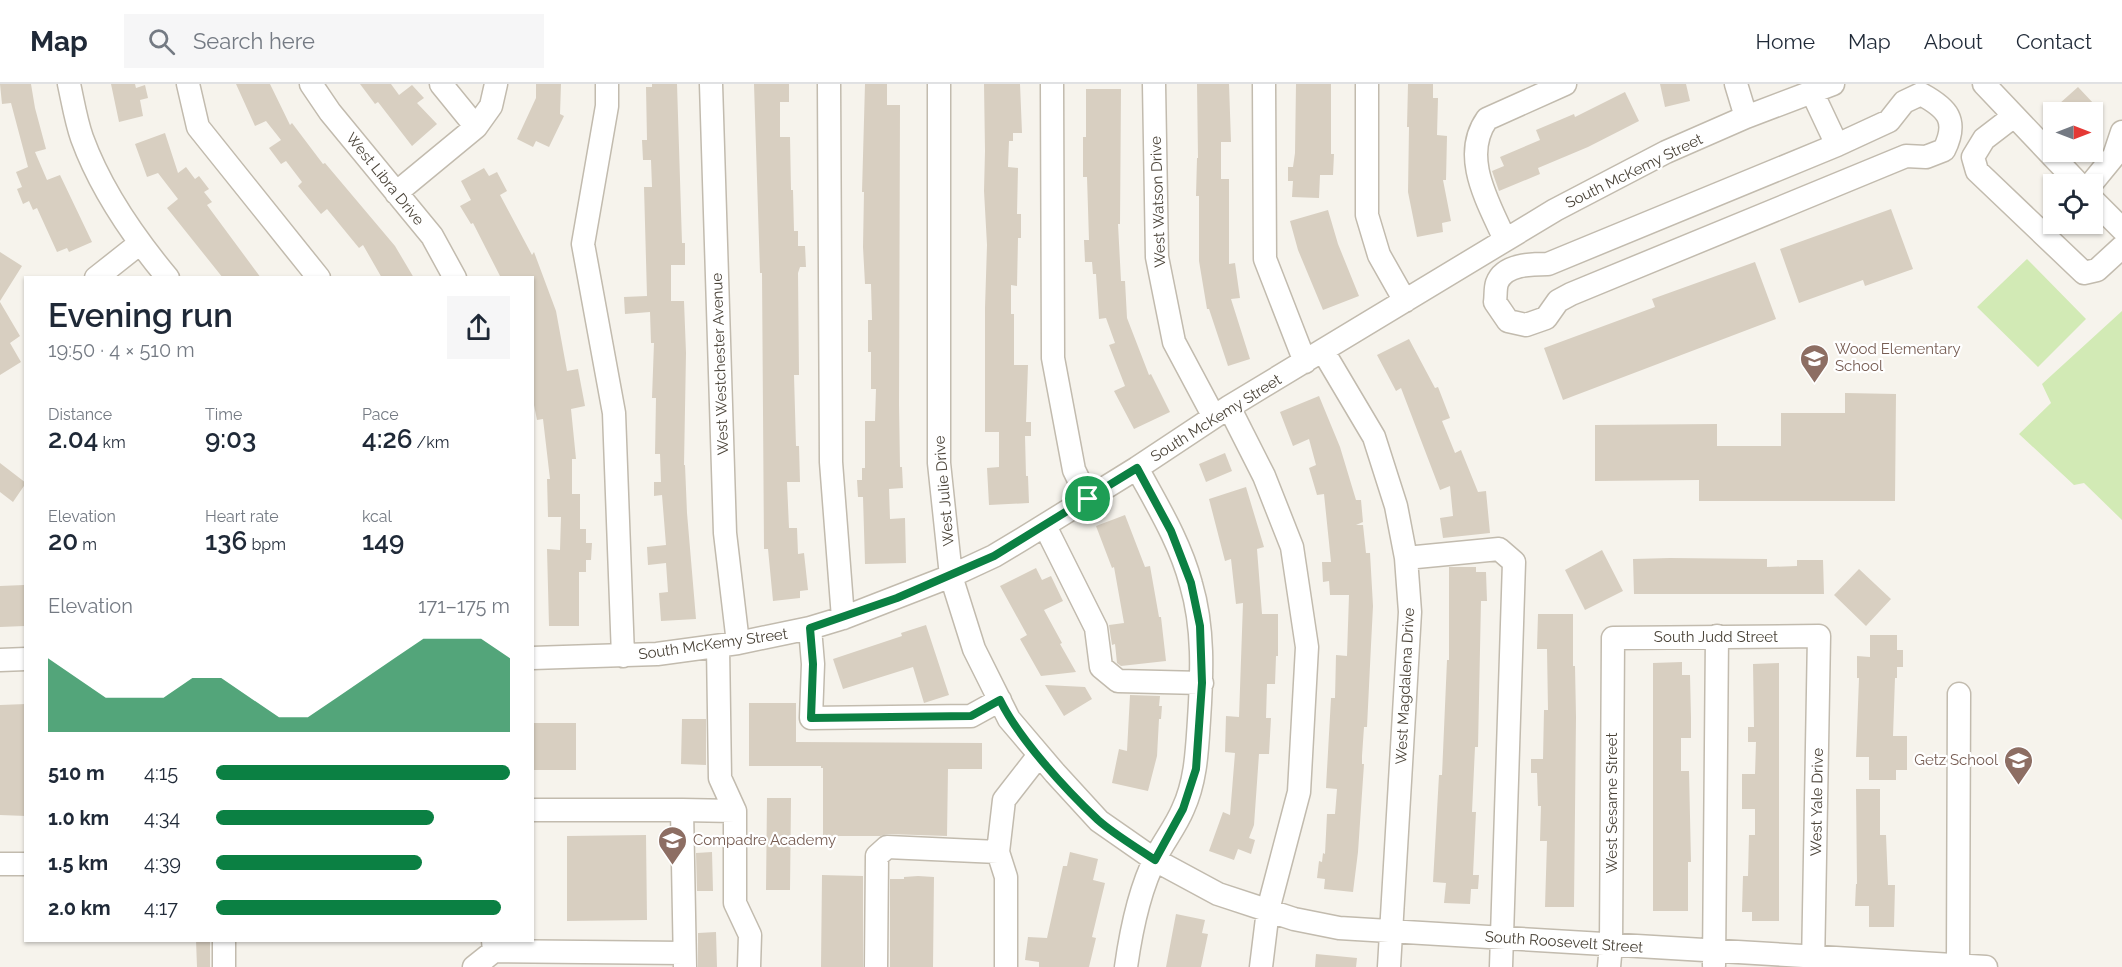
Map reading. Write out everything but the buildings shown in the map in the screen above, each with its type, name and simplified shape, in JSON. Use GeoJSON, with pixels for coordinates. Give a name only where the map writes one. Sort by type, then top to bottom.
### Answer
{"type":"FeatureCollection","features":[{"type":"Feature","properties":{"kind":"street"},"geometry":{"type":"LineString","coordinates":[[69,84],[81,136],[102,186],[139,244],[166,276]]}},
{"type":"Feature","properties":{"kind":"street"},"geometry":{"type":"LineString","coordinates":[[188,84],[198,127],[317,276]]}},
{"type":"Feature","properties":{"kind":"street","name":"West Libra Drive"},"geometry":{"type":"LineString","coordinates":[[311,84],[330,112],[432,237],[454,276]]}},
{"type":"Feature","properties":{"kind":"street"},"geometry":{"type":"LineString","coordinates":[[441,84],[476,127]]}},
{"type":"Feature","properties":{"kind":"street"},"geometry":{"type":"LineString","coordinates":[[396,193],[476,127],[491,106],[496,84]]}},
{"type":"Feature","properties":{"kind":"street"},"geometry":{"type":"LineString","coordinates":[[607,84],[607,106],[583,244],[614,413],[622,656]]}},
{"type":"Feature","properties":{"kind":"street","name":"West Westchester Avenue"},"geometry":{"type":"LineString","coordinates":[[711,84],[728,645],[720,778],[735,811]]}},
{"type":"Feature","properties":{"kind":"street"},"geometry":{"type":"LineString","coordinates":[[829,84],[831,462],[843,618]]}},
{"type":"Feature","properties":{"kind":"street","name":"West Julie Drive"},"geometry":{"type":"LineString","coordinates":[[939,84],[939,463],[951,576],[974,649],[1009,719],[1099,821],[1155,860]]}},
{"type":"Feature","properties":{"kind":"street"},"geometry":{"type":"LineString","coordinates":[[1052,84],[1053,358],[1074,470],[1088,499]]}},
{"type":"Feature","properties":{"kind":"street","name":"West Watson Drive"},"geometry":{"type":"LineString","coordinates":[[1154,84],[1157,257],[1174,342],[1264,476],[1292,547],[1307,647],[1299,792],[1268,910],[1261,967]]}},
{"type":"Feature","properties":{"kind":"street","name":"West Magdalena Drive"},"geometry":{"type":"LineString","coordinates":[[1264,84],[1264,259],[1314,356],[1374,437],[1396,506],[1406,558],[1410,612],[1389,967]]}},
{"type":"Feature","properties":{"kind":"street"},"geometry":{"type":"LineString","coordinates":[[1367,84],[1367,215],[1379,255],[1405,301]]}},
{"type":"Feature","properties":{"kind":"street"},"geometry":{"type":"LineString","coordinates":[[1505,240],[1478,178],[1475,149],[1479,130],[1487,119],[1565,84]]}},
{"type":"Feature","properties":{"kind":"street"},"geometry":{"type":"LineString","coordinates":[[1736,84],[1746,117]]}},
{"type":"Feature","properties":{"kind":"street"},"geometry":{"type":"LineString","coordinates":[[1989,86],[2013,116],[2069,174]]}},
{"type":"Feature","properties":{"kind":"street"},"geometry":{"type":"LineString","coordinates":[[1822,88],[1837,145]]}},
{"type":"Feature","properties":{"kind":"street","name":"South McKemy Street"},"geometry":{"type":"LineString","coordinates":[[534,658],[657,654],[728,645],[810,628],[843,618],[951,576],[994,556],[1088,499],[1222,412],[1555,210],[1666,152],[1746,117],[1822,88]]}},
{"type":"Feature","properties":{"kind":"street"},"geometry":{"type":"LineString","coordinates":[[1921,94],[1940,104],[1948,117],[1952,135],[1944,150],[1926,157],[1906,156],[1572,294],[1557,301],[1546,318],[1526,325],[1508,321],[1495,302],[1498,281],[1510,269],[1526,265],[1548,264],[1837,145],[1889,121],[1904,102],[1921,94]]}},
{"type":"Feature","properties":{"kind":"street"},"geometry":{"type":"LineString","coordinates":[[2013,116],[1984,139],[1973,157],[1977,171],[2084,273],[2097,270],[2122,247]]}},
{"type":"Feature","properties":{"kind":"street"},"geometry":{"type":"LineString","coordinates":[[2099,174],[2114,156],[2122,132]]}},
{"type":"Feature","properties":{"kind":"street"},"geometry":{"type":"LineString","coordinates":[[2103,210],[2122,229]]}},
{"type":"Feature","properties":{"kind":"street"},"geometry":{"type":"LineString","coordinates":[[99,276],[139,244]]}},
{"type":"Feature","properties":{"kind":"street"},"geometry":{"type":"LineString","coordinates":[[1126,967],[1134,921],[1155,860],[1183,809],[1196,769],[1202,683],[1200,626],[1191,583],[1171,531],[1137,468]]}},
{"type":"Feature","properties":{"kind":"street"},"geometry":{"type":"LineString","coordinates":[[1045,525],[1096,628],[1101,667],[1118,681],[1202,683]]}},
{"type":"Feature","properties":{"kind":"street"},"geometry":{"type":"LineString","coordinates":[[1406,558],[1499,549],[1514,562],[1501,967]]}},
{"type":"Feature","properties":{"kind":"street"},"geometry":{"type":"LineString","coordinates":[[810,628],[813,664],[811,718],[971,716],[1000,700]]}},
{"type":"Feature","properties":{"kind":"street"},"geometry":{"type":"LineString","coordinates":[[1714,959],[1717,636]]}},
{"type":"Feature","properties":{"kind":"street","name":"South Judd Street"},"geometry":{"type":"LineString","coordinates":[[1613,638],[1819,636]]}},
{"type":"Feature","properties":{"kind":"street","name":"West Yale Drive"},"geometry":{"type":"LineString","coordinates":[[1814,962],[1819,636]]}},
{"type":"Feature","properties":{"kind":"street","name":"West Sesame Street"},"geometry":{"type":"LineString","coordinates":[[1609,967],[1613,638]]}},
{"type":"Feature","properties":{"kind":"street"},"geometry":{"type":"LineString","coordinates":[[0,660],[24,659]]}},
{"type":"Feature","properties":{"kind":"street"},"geometry":{"type":"LineString","coordinates":[[1958,965],[1959,694]]}},
{"type":"Feature","properties":{"kind":"street"},"geometry":{"type":"LineString","coordinates":[[1006,967],[1006,877],[998,852],[1004,800],[1039,755]]}},
{"type":"Feature","properties":{"kind":"street"},"geometry":{"type":"LineString","coordinates":[[534,810],[735,811],[735,903],[750,935],[749,967]]}},
{"type":"Feature","properties":{"kind":"street"},"geometry":{"type":"LineString","coordinates":[[474,967],[493,946],[684,960],[682,810]]}},
{"type":"Feature","properties":{"kind":"street"},"geometry":{"type":"LineString","coordinates":[[876,967],[877,856],[887,847],[998,852]]}},
{"type":"Feature","properties":{"kind":"street","name":"South Roosevelt Street"},"geometry":{"type":"LineString","coordinates":[[1155,860],[1218,894],[1294,919],[1339,928],[1611,945],[1714,959],[1986,967]]}},
{"type":"Feature","properties":{"kind":"street"},"geometry":{"type":"LineString","coordinates":[[0,864],[24,864]]}},
{"type":"Feature","properties":{"kind":"street"},"geometry":{"type":"LineString","coordinates":[[224,942],[224,967]]}},
{"type":"Feature","properties":{"kind":"green space"},"geometry":{"type":"Polygon","coordinates":[[[2027,259],[2086,319],[2038,367],[1977,307],[2027,259]]]}},
{"type":"Feature","properties":{"kind":"green space"},"geometry":{"type":"Polygon","coordinates":[[[2122,311],[2122,520],[2084,483],[2074,485],[2019,434],[2051,403],[2042,384],[2122,311]]]}},
{"type":"Feature","properties":{"kind":"place","name":"Wood Elementary School"},"geometry":{"type":"Point","coordinates":[1814,384]}},
{"type":"Feature","properties":{"kind":"place","name":"Getz School"},"geometry":{"type":"Point","coordinates":[2019,786]}},
{"type":"Feature","properties":{"kind":"place","name":"Compadre Academy"},"geometry":{"type":"Point","coordinates":[672,866]}},
{"type":"Feature","properties":{"kind":"route"},"geometry":{"type":"LineString","coordinates":[[1137,468],[1171,531],[1191,583],[1200,626],[1202,683],[1196,769],[1183,809],[1155,860],[1099,821],[1054,774],[1009,719],[1000,700],[971,716],[811,718],[813,664],[810,628],[843,618],[951,576],[994,556],[1088,499],[1137,468]]}}]}
